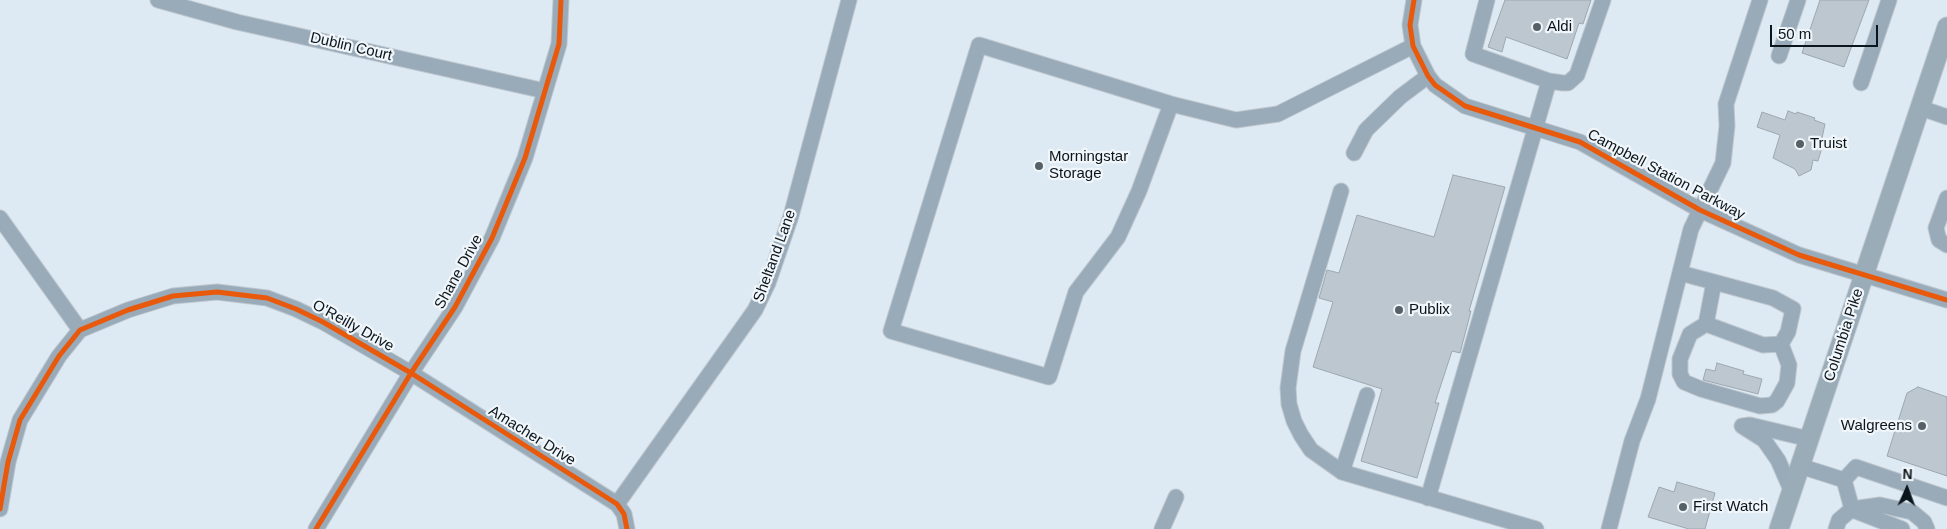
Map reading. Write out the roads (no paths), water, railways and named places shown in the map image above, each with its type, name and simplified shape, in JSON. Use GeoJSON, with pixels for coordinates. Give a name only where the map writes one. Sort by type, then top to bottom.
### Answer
{"type":"FeatureCollection","features":[{"type":"Feature","properties":{"kind":"main road","name":"Columbia Pike"},"geometry":{"type":"LineString","coordinates":[[1779,529],[1947,27]]}},
{"type":"Feature","properties":{"kind":"street","name":"Dublin Court"},"geometry":{"type":"LineString","coordinates":[[158,0],[237,22],[545,91]]}},
{"type":"Feature","properties":{"kind":"street","name":"Shane Drive"},"geometry":{"type":"LineString","coordinates":[[316,529],[411,374],[455,307],[492,238],[525,158],[559,44],[562,0]]}},
{"type":"Feature","properties":{"kind":"street","name":"Sheltand Lane"},"geometry":{"type":"LineString","coordinates":[[616,504],[755,310],[768,283],[791,216],[849,0]]}},
{"type":"Feature","properties":{"kind":"street","name":"Campbell Station Parkway"},"geometry":{"type":"LineString","coordinates":[[1414,0],[1410,26],[1413,46],[1428,76],[1435,85],[1465,106],[1580,142],[1700,210],[1799,255],[1947,300]]}},
{"type":"Feature","properties":{"kind":"street"},"geometry":{"type":"LineString","coordinates":[[1487,0],[1473,54],[1549,81],[1568,83],[1577,75],[1603,0]]}},
{"type":"Feature","properties":{"kind":"street"},"geometry":{"type":"LineString","coordinates":[[1608,529],[1632,440],[1648,399],[1691,229],[1723,163],[1728,126],[1726,104],[1760,0]]}},
{"type":"Feature","properties":{"kind":"street"},"geometry":{"type":"LineString","coordinates":[[1779,56],[1798,0]]}},
{"type":"Feature","properties":{"kind":"street"},"geometry":{"type":"LineString","coordinates":[[1861,83],[1889,0]]}},
{"type":"Feature","properties":{"kind":"street"},"geometry":{"type":"LineString","coordinates":[[1171,104],[1139,191],[1118,237],[1076,292],[1049,377],[891,331],[979,45],[1171,104],[1236,120],[1278,114],[1413,46]]}},
{"type":"Feature","properties":{"kind":"street"},"geometry":{"type":"LineString","coordinates":[[1354,153],[1366,130],[1400,97],[1428,76]]}},
{"type":"Feature","properties":{"kind":"street"},"geometry":{"type":"LineString","coordinates":[[1428,498],[1549,81]]}},
{"type":"Feature","properties":{"kind":"street"},"geometry":{"type":"LineString","coordinates":[[1921,108],[1947,116]]}},
{"type":"Feature","properties":{"kind":"street"},"geometry":{"type":"LineString","coordinates":[[1341,191],[1293,351],[1288,388],[1294,421],[1301,435],[1311,450],[1342,472],[1536,529]]}},
{"type":"Feature","properties":{"kind":"street"},"geometry":{"type":"LineString","coordinates":[[1947,198],[1936,228],[1939,240],[1947,244]]}},
{"type":"Feature","properties":{"kind":"street"},"geometry":{"type":"LineString","coordinates":[[0,218],[80,330],[59,356],[20,420],[8,462],[0,509]]}},
{"type":"Feature","properties":{"kind":"street"},"geometry":{"type":"LineString","coordinates":[[1680,273],[1773,298],[1793,308],[1788,332],[1781,344]]}},
{"type":"Feature","properties":{"kind":"street"},"geometry":{"type":"LineString","coordinates":[[1714,282],[1706,324],[1690,334],[1680,359],[1680,374],[1684,382],[1701,389],[1760,406],[1772,404],[1777,401],[1787,383],[1789,365],[1781,344]]}},
{"type":"Feature","properties":{"kind":"street","name":"O'Reilly Drive"},"geometry":{"type":"LineString","coordinates":[[80,330],[128,310],[173,296],[217,292],[267,298],[323,322],[411,374]]}},
{"type":"Feature","properties":{"kind":"street"},"geometry":{"type":"LineString","coordinates":[[1706,324],[1763,345],[1781,344]]}},
{"type":"Feature","properties":{"kind":"street","name":"Amacher Drive"},"geometry":{"type":"LineString","coordinates":[[411,374],[616,504]]}},
{"type":"Feature","properties":{"kind":"street"},"geometry":{"type":"LineString","coordinates":[[1342,472],[1368,395]]}},
{"type":"Feature","properties":{"kind":"street"},"geometry":{"type":"LineString","coordinates":[[1792,492],[1778,460],[1764,440],[1742,426],[1750,425],[1809,440]]}},
{"type":"Feature","properties":{"kind":"street"},"geometry":{"type":"LineString","coordinates":[[1800,466],[1844,480]]}},
{"type":"Feature","properties":{"kind":"street"},"geometry":{"type":"LineString","coordinates":[[1844,480],[1856,467],[1947,498]]}},
{"type":"Feature","properties":{"kind":"street"},"geometry":{"type":"LineString","coordinates":[[1844,480],[1852,509]]}},
{"type":"Feature","properties":{"kind":"street"},"geometry":{"type":"LineString","coordinates":[[1162,529],[1176,497]]}},
{"type":"Feature","properties":{"kind":"street"},"geometry":{"type":"LineString","coordinates":[[616,504],[624,514],[627,529]]}},
{"type":"Feature","properties":{"kind":"street"},"geometry":{"type":"LineString","coordinates":[[1836,529],[1839,520],[1852,509],[1880,505],[1912,512],[1924,522],[1927,529]]}},
{"type":"Feature","properties":{"kind":"street"},"geometry":{"type":"LineString","coordinates":[[1852,509],[1902,529]]}},
{"type":"Feature","properties":{"kind":"place","name":"Aldi"},"geometry":{"type":"Point","coordinates":[1537,27]}},
{"type":"Feature","properties":{"kind":"place","name":"Truist"},"geometry":{"type":"Point","coordinates":[1800,144]}},
{"type":"Feature","properties":{"kind":"place","name":"Morningstar Storage"},"geometry":{"type":"Point","coordinates":[1039,166]}},
{"type":"Feature","properties":{"kind":"place","name":"Publix"},"geometry":{"type":"Point","coordinates":[1399,310]}},
{"type":"Feature","properties":{"kind":"place","name":"Walgreens"},"geometry":{"type":"Point","coordinates":[1922,426]}},
{"type":"Feature","properties":{"kind":"place","name":"First Watch"},"geometry":{"type":"Point","coordinates":[1683,507]}}]}
